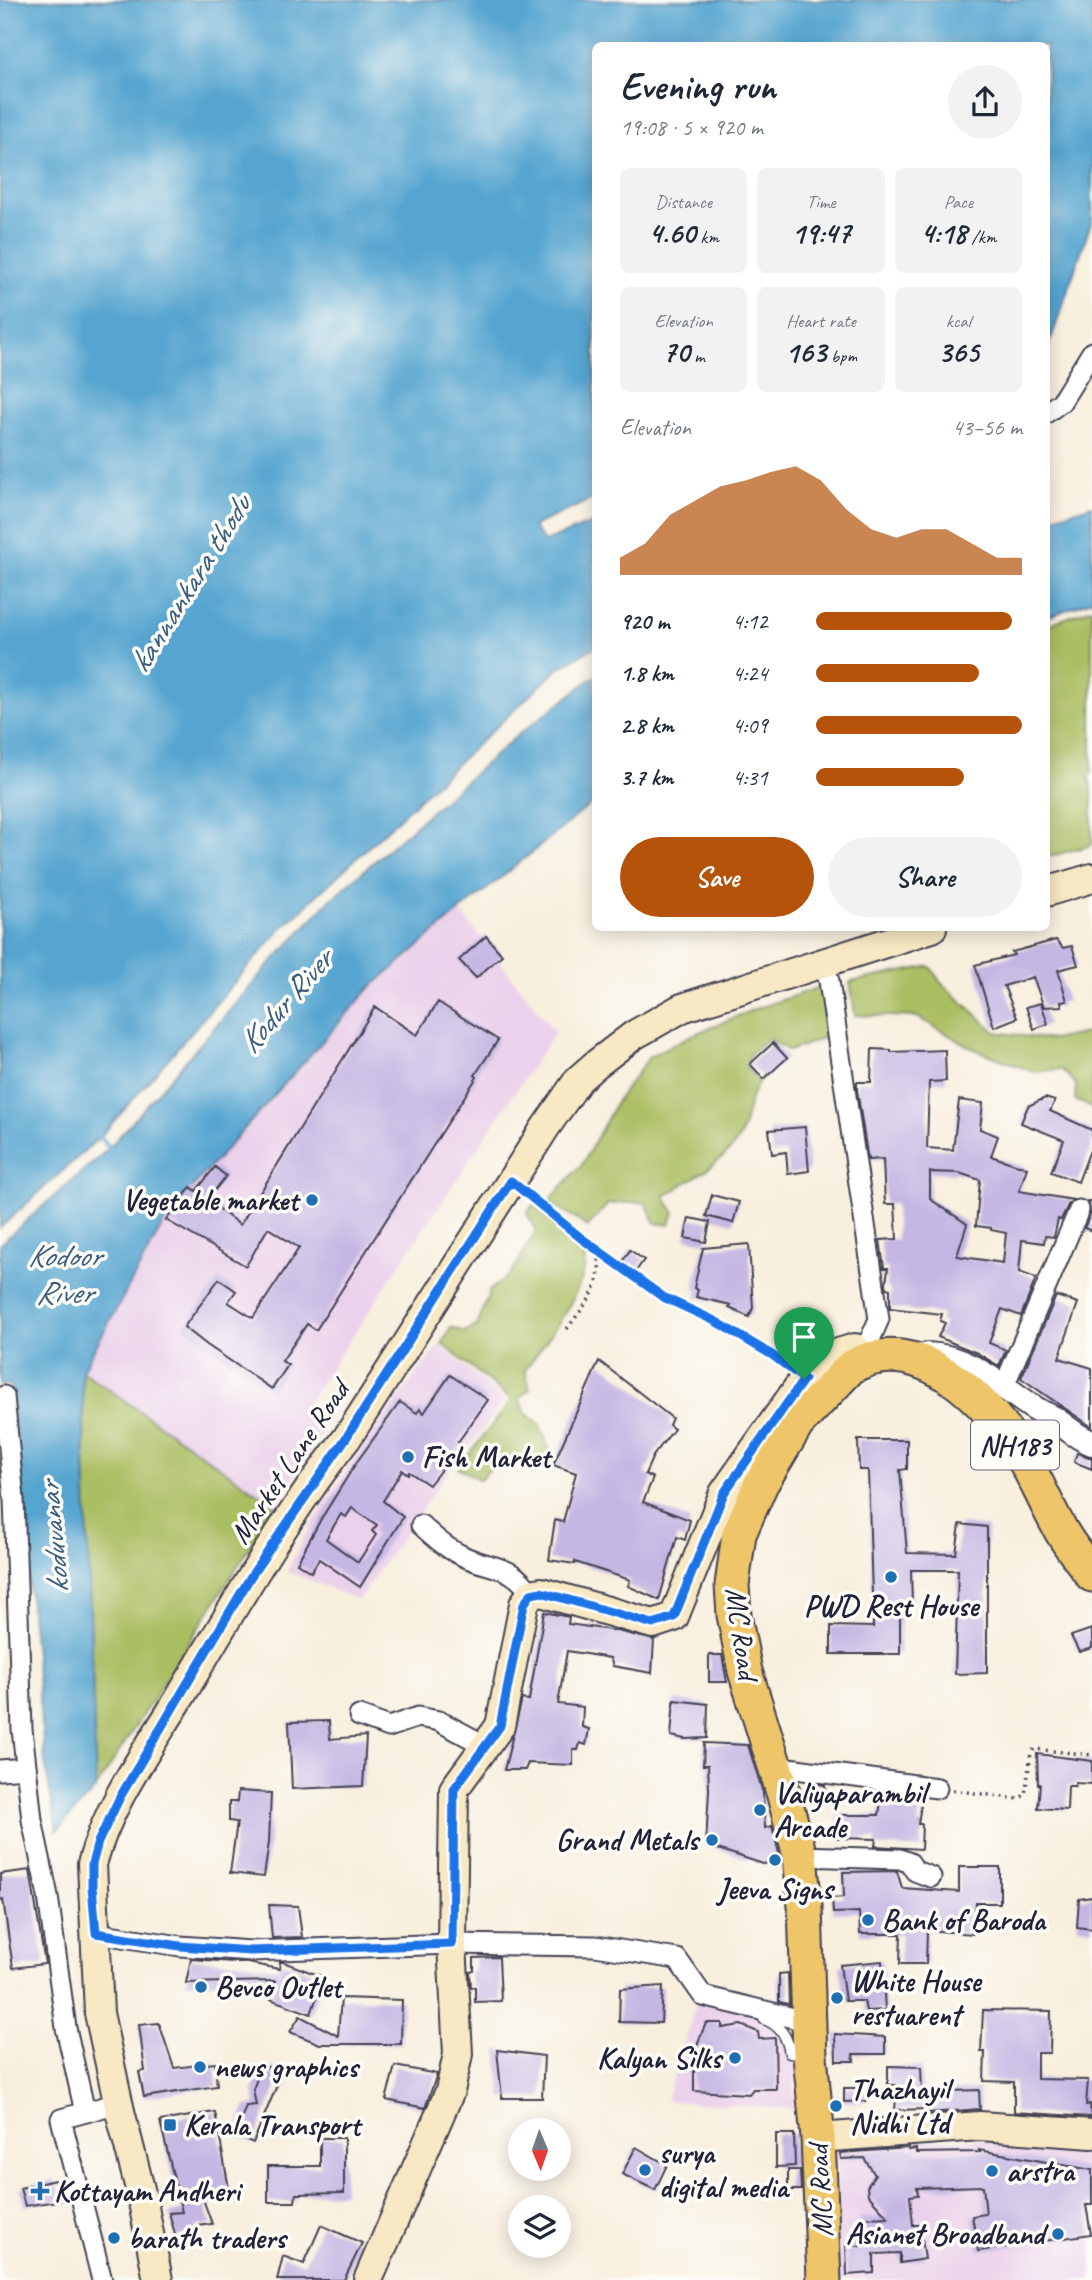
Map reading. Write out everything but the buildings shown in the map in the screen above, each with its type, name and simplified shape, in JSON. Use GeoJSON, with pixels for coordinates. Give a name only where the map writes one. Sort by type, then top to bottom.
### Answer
{"type":"FeatureCollection","features":[{"type":"Feature","properties":{"kind":"highway","name":"NH183"},"geometry":{"type":"LineString","coordinates":[[858,1355],[898,1356],[925,1362],[952,1378],[991,1413],[1022,1456],[1061,1530],[1092,1576]]}},
{"type":"Feature","properties":{"kind":"highway","name":"MC Road"},"geometry":{"type":"LineString","coordinates":[[824,2280],[818,2138],[810,2056],[805,1907],[800,1856],[745,1671],[734,1615],[732,1585],[739,1534],[761,1484],[797,1424],[851,1367],[858,1355]]}},
{"type":"Feature","properties":{"kind":"main road"},"geometry":{"type":"LineString","coordinates":[[1050,891],[1092,877]]}},
{"type":"Feature","properties":{"kind":"main road","name":"Market Lane Road"},"geometry":{"type":"LineString","coordinates":[[158,2280],[142,2197],[99,2013],[92,1864],[98,1842],[120,1797],[251,1576],[346,1438],[579,1079],[621,1044],[682,1008],[922,931]]}},
{"type":"Feature","properties":{"kind":"main road"},"geometry":{"type":"LineString","coordinates":[[368,2280],[450,2091],[458,2054],[452,1944],[454,1789],[500,1726],[524,1604],[531,1594],[541,1592],[653,1624],[674,1617],[724,1493],[804,1379],[825,1357],[858,1355]]}},
{"type":"Feature","properties":{"kind":"main road"},"geometry":{"type":"LineString","coordinates":[[818,2138],[980,2126],[1092,2134]]}},
{"type":"Feature","properties":{"kind":"street"},"geometry":{"type":"LineString","coordinates":[[1050,410],[1061,402],[1092,352]]}},
{"type":"Feature","properties":{"kind":"street"},"geometry":{"type":"LineString","coordinates":[[823,961],[829,981],[878,1319],[869,1342],[858,1355]]}},
{"type":"Feature","properties":{"kind":"street"},"geometry":{"type":"LineString","coordinates":[[1004,1387],[1079,1210]]}},
{"type":"Feature","properties":{"kind":"street"},"geometry":{"type":"LineString","coordinates":[[898,1356],[931,1355],[967,1365],[1056,1420],[1076,1437],[1092,1443]]}},
{"type":"Feature","properties":{"kind":"street"},"geometry":{"type":"LineString","coordinates":[[4,1396],[14,1499],[22,1729],[26,1768],[32,1820],[48,1896],[66,2028],[85,2112]]}},
{"type":"Feature","properties":{"kind":"street"},"geometry":{"type":"LineString","coordinates":[[421,1525],[462,1556],[507,1570],[523,1582],[531,1594]]}},
{"type":"Feature","properties":{"kind":"street"},"geometry":{"type":"LineString","coordinates":[[359,1716],[389,1727],[418,1717],[439,1721],[486,1746]]}},
{"type":"Feature","properties":{"kind":"street"},"geometry":{"type":"LineString","coordinates":[[774,1766],[937,1788]]}},
{"type":"Feature","properties":{"kind":"street"},"geometry":{"type":"LineString","coordinates":[[0,1770],[26,1768]]}},
{"type":"Feature","properties":{"kind":"street"},"geometry":{"type":"LineString","coordinates":[[800,1856],[901,1859],[910,1863],[915,1871],[932,1877]]}},
{"type":"Feature","properties":{"kind":"street"},"geometry":{"type":"LineString","coordinates":[[96,1933],[180,1946],[251,1951],[452,1944],[595,1946],[677,1959],[703,1997],[810,2022]]}},
{"type":"Feature","properties":{"kind":"street"},"geometry":{"type":"LineString","coordinates":[[102,2280],[61,2119],[118,2103]]}},
{"type":"Feature","properties":{"kind":"lane"},"geometry":{"type":"LineString","coordinates":[[713,2010],[721,2005],[774,2022],[787,2038],[790,2053],[810,2056]]}},
{"type":"Feature","properties":{"kind":"path"},"geometry":{"type":"LineString","coordinates":[[511,1181],[598,1251],[663,1297],[715,1321],[772,1355],[804,1379]]}},
{"type":"Feature","properties":{"kind":"path"},"geometry":{"type":"LineString","coordinates":[[567,1329],[597,1286],[601,1268],[598,1251]]}},
{"type":"Feature","properties":{"kind":"path"},"geometry":{"type":"LineString","coordinates":[[937,1788],[1018,1798],[1025,1795],[1031,1753],[1034,1749],[1092,1755]]}},
{"type":"Feature","properties":{"kind":"shaded area","name":"Vegetable market"},"geometry":{"type":"Polygon","coordinates":[[[460,911],[555,1032],[301,1413],[324,1430],[276,1506],[82,1371],[170,1212],[369,989],[460,911]]]}},
{"type":"Feature","properties":{"kind":"shaded area","name":"Fish Market"},"geometry":{"type":"Polygon","coordinates":[[[439,1345],[505,1401],[443,1479],[358,1600],[287,1571],[304,1537],[369,1436],[439,1345]]]}},
{"type":"Feature","properties":{"kind":"shaded area","name":"Kalyan Silks"},"geometry":{"type":"Polygon","coordinates":[[[698,1998],[766,2015],[796,2032],[794,2109],[666,2101],[698,1998]]]}},
{"type":"Feature","properties":{"kind":"shaded area"},"geometry":{"type":"Polygon","coordinates":[[[1035,2138],[1092,2151],[1092,2280],[838,2280],[836,2142],[1035,2138]]]}},
{"type":"Feature","properties":{"kind":"green space"},"geometry":{"type":"Polygon","coordinates":[[[1092,608],[1092,774],[1088,775],[1092,788],[1092,845],[1050,856],[1050,624],[1092,608]]]}},
{"type":"Feature","properties":{"kind":"green space"},"geometry":{"type":"Polygon","coordinates":[[[930,966],[941,983],[996,1032],[1052,1040],[1092,1032],[1092,1108],[1075,1100],[1076,1084],[1061,1069],[1034,1072],[972,1048],[917,1017],[855,1015],[850,982],[930,966]]]}},
{"type":"Feature","properties":{"kind":"green space"},"geometry":{"type":"Polygon","coordinates":[[[823,986],[831,1035],[789,1051],[769,1039],[750,1054],[746,1068],[759,1082],[741,1134],[728,1153],[664,1196],[674,1212],[670,1225],[656,1223],[645,1202],[608,1204],[588,1227],[549,1201],[583,1163],[618,1099],[650,1056],[755,1009],[823,986]]]}},
{"type":"Feature","properties":{"kind":"green space"},"geometry":{"type":"Polygon","coordinates":[[[533,1205],[578,1245],[585,1262],[582,1277],[566,1312],[525,1370],[530,1389],[519,1399],[526,1413],[540,1425],[552,1456],[540,1463],[506,1458],[494,1465],[480,1480],[458,1468],[512,1400],[442,1344],[451,1327],[464,1332],[477,1326],[490,1290],[511,1274],[536,1231],[527,1213],[533,1205]]]}},
{"type":"Feature","properties":{"kind":"green space"},"geometry":{"type":"Polygon","coordinates":[[[82,1371],[276,1506],[96,1788],[82,1371]]]}},
{"type":"Feature","properties":{"kind":"water"},"geometry":{"type":"Polygon","coordinates":[[[0,0],[1092,0],[1092,220],[1050,342],[1050,42],[592,42],[592,499],[533,526],[544,542],[592,523],[592,649],[559,668],[281,929],[101,1136],[0,1228],[0,0]]]}},
{"type":"Feature","properties":{"kind":"water"},"geometry":{"type":"Polygon","coordinates":[[[1092,505],[1092,600],[1050,616],[1050,518],[1092,505]]]}},
{"type":"Feature","properties":{"kind":"water","name":"Kodoor River"},"geometry":{"type":"Polygon","coordinates":[[[592,678],[592,803],[369,989],[170,1212],[82,1371],[96,1788],[57,1831],[45,1763],[10,1384],[0,1386],[0,1244],[108,1149],[327,903],[519,734],[592,678]]]}},
{"type":"Feature","properties":{"kind":"waterway","name":"kannankara thodu"},"geometry":{"type":"LineString","coordinates":[[98,1133],[113,1153]]}},
{"type":"Feature","properties":{"kind":"place","name":"Vegetable market"},"geometry":{"type":"Point","coordinates":[312,1200]}},
{"type":"Feature","properties":{"kind":"place","name":"Fish Market"},"geometry":{"type":"Point","coordinates":[408,1457]}},
{"type":"Feature","properties":{"kind":"place","name":"PWD Rest House"},"geometry":{"type":"Point","coordinates":[891,1577]}},
{"type":"Feature","properties":{"kind":"place","name":"Valiyaparambil Arcade"},"geometry":{"type":"Point","coordinates":[760,1810]}},
{"type":"Feature","properties":{"kind":"place","name":"Grand Metals"},"geometry":{"type":"Point","coordinates":[712,1840]}},
{"type":"Feature","properties":{"kind":"place","name":"Jeeva Signs"},"geometry":{"type":"Point","coordinates":[775,1860]}},
{"type":"Feature","properties":{"kind":"place","name":"Bank of Baroda"},"geometry":{"type":"Point","coordinates":[868,1920]}},
{"type":"Feature","properties":{"kind":"place","name":"Bevco Outlet"},"geometry":{"type":"Point","coordinates":[201,1987]}},
{"type":"Feature","properties":{"kind":"place","name":"White House restuarent"},"geometry":{"type":"Point","coordinates":[837,1998]}},
{"type":"Feature","properties":{"kind":"place","name":"Kalyan Silks"},"geometry":{"type":"Point","coordinates":[735,2058]}},
{"type":"Feature","properties":{"kind":"place","name":"news graphics"},"geometry":{"type":"Point","coordinates":[200,2067]}},
{"type":"Feature","properties":{"kind":"place","name":"Thazhayil Nidhi Ltd"},"geometry":{"type":"Point","coordinates":[836,2106]}},
{"type":"Feature","properties":{"kind":"place","name":"Kerala Transport"},"geometry":{"type":"Point","coordinates":[170,2125]}},
{"type":"Feature","properties":{"kind":"place","name":"surya digital media"},"geometry":{"type":"Point","coordinates":[645,2170]}},
{"type":"Feature","properties":{"kind":"place","name":"arstra"},"geometry":{"type":"Point","coordinates":[992,2171]}},
{"type":"Feature","properties":{"kind":"place","name":"Kottayam Andheri"},"geometry":{"type":"Point","coordinates":[40,2191]}},
{"type":"Feature","properties":{"kind":"place","name":"Asianet Broadband"},"geometry":{"type":"Point","coordinates":[1058,2234]}},
{"type":"Feature","properties":{"kind":"place","name":"barath traders"},"geometry":{"type":"Point","coordinates":[114,2238]}},
{"type":"Feature","properties":{"kind":"route"},"geometry":{"type":"LineString","coordinates":[[511,1181],[581,1238],[663,1297],[715,1321],[772,1355],[804,1379],[724,1493],[674,1617],[653,1624],[541,1592],[531,1594],[524,1604],[500,1726],[454,1789],[452,1944],[251,1951],[180,1946],[96,1933],[92,1864],[98,1842],[120,1797],[251,1576],[346,1438],[511,1181]]}},
{"type":"Feature","properties":{"kind":"water label","name":"Kodur River"},"geometry":{"type":"Point","coordinates":[285,1001]}},
{"type":"Feature","properties":{"kind":"water label","name":"koduvanar"},"geometry":{"type":"Point","coordinates":[53,1538]}}]}
